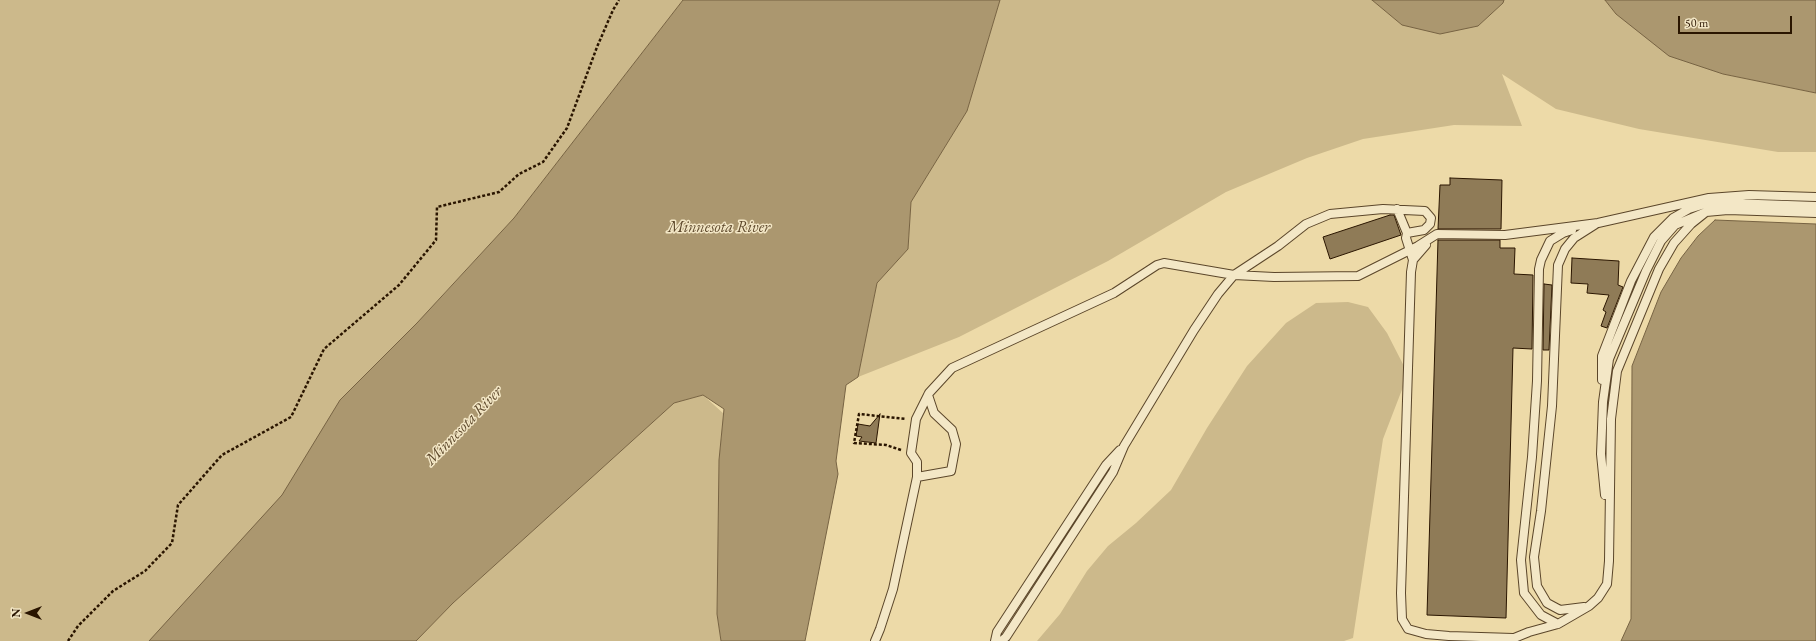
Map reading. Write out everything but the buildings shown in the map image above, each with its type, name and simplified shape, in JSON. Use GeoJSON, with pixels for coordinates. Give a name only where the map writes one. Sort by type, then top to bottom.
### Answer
{"type":"FeatureCollection","features":[{"type":"Feature","properties":{"kind":"lane"},"geometry":{"type":"LineString","coordinates":[[1558,624],[1541,615],[1524,593],[1521,560],[1533,449],[1539,269],[1541,260],[1550,241],[1563,232],[1709,198],[1749,195],[1816,197]]}},
{"type":"Feature","properties":{"kind":"lane"},"geometry":{"type":"LineString","coordinates":[[1609,534],[1601,454],[1603,403],[1602,356],[1631,281],[1654,237],[1673,218],[1689,209],[1705,204],[1729,203],[1816,206]]}},
{"type":"Feature","properties":{"kind":"lane"},"geometry":{"type":"LineString","coordinates":[[1397,209],[1407,233],[1406,238],[1413,260],[1411,280],[1401,593],[1402,618],[1408,629],[1426,634],[1510,639],[1558,624],[1589,606],[1598,598],[1607,584],[1612,418],[1617,371],[1659,269],[1674,243],[1691,224],[1706,212]]}},
{"type":"Feature","properties":{"kind":"lane"},"geometry":{"type":"LineString","coordinates":[[1001,641],[1006,637],[1113,472],[1124,446],[1194,330],[1218,294],[1234,275],[1278,246],[1306,224],[1330,214],[1397,209],[1425,211],[1430,218],[1430,224],[1424,230],[1407,233]]}},
{"type":"Feature","properties":{"kind":"lane"},"geometry":{"type":"LineString","coordinates":[[1603,403],[1609,359],[1646,271],[1661,241],[1675,225],[1706,212],[1728,210],[1816,213]]}},
{"type":"Feature","properties":{"kind":"lane"},"geometry":{"type":"LineString","coordinates":[[874,641],[880,629],[899,564],[917,477],[917,462],[911,453],[916,419],[928,395],[952,368],[1114,293],[1156,265],[1164,263],[1234,275],[1274,278],[1358,276],[1410,250],[1437,234],[1505,235],[1598,223]]}},
{"type":"Feature","properties":{"kind":"lane"},"geometry":{"type":"LineString","coordinates":[[1589,606],[1560,610],[1547,602],[1536,586],[1534,557],[1541,511],[1552,406],[1558,265],[1565,249],[1574,238],[1598,223]]}},
{"type":"Feature","properties":{"kind":"lane"},"geometry":{"type":"LineString","coordinates":[[1413,260],[1419,251],[1437,234]]}},
{"type":"Feature","properties":{"kind":"lane"},"geometry":{"type":"LineString","coordinates":[[917,477],[951,471],[956,444],[952,430],[934,413],[928,395]]}},
{"type":"Feature","properties":{"kind":"lane"},"geometry":{"type":"LineString","coordinates":[[995,641],[997,632],[1106,465],[1124,446]]}},
{"type":"Feature","properties":{"kind":"path"},"geometry":{"type":"LineString","coordinates":[[68,641],[78,626],[113,591],[145,571],[172,543],[178,505],[222,455],[291,417],[324,349],[399,285],[436,240],[437,207],[500,192],[519,174],[543,162],[567,128],[612,10],[619,0]]}},
{"type":"Feature","properties":{"kind":"path"},"geometry":{"type":"LineString","coordinates":[[911,453],[886,446],[854,443],[858,414],[896,419],[916,419]]}},
{"type":"Feature","properties":{"kind":"shaded area"},"geometry":{"type":"Polygon","coordinates":[[[0,0],[683,0],[514,218],[437,301],[266,641],[0,641],[0,0]]]}},
{"type":"Feature","properties":{"kind":"shaded area"},"geometry":{"type":"Polygon","coordinates":[[[1000,0],[1372,0],[1402,25],[1478,26],[1503,3],[1504,0],[1605,0],[1616,14],[1723,74],[1816,93],[1816,152],[1778,152],[1639,129],[1556,109],[1502,74],[1522,126],[1454,125],[1363,139],[1307,158],[1226,192],[1108,261],[959,337],[858,377],[877,282],[908,249],[911,202],[967,111],[1000,0]]]}},
{"type":"Feature","properties":{"kind":"shaded area"},"geometry":{"type":"Polygon","coordinates":[[[1348,302],[1368,307],[1387,333],[1408,374],[1383,439],[1353,638],[1344,641],[1037,641],[1060,614],[1087,571],[1108,546],[1136,523],[1171,490],[1207,428],[1247,366],[1286,323],[1316,303],[1348,302]]]}},
{"type":"Feature","properties":{"kind":"shaded area"},"geometry":{"type":"Polygon","coordinates":[[[703,395],[724,414],[719,460],[717,614],[721,641],[416,641],[453,603],[674,403],[703,395]]]}},
{"type":"Feature","properties":{"kind":"water","name":"Minnesota River"},"geometry":{"type":"Polygon","coordinates":[[[683,0],[1000,0],[967,111],[911,202],[908,249],[877,283],[858,377],[846,385],[836,461],[838,474],[805,641],[721,641],[717,614],[719,460],[724,409],[703,395],[674,403],[453,603],[416,641],[149,641],[282,495],[340,400],[417,323],[514,218],[683,0]]]}},
{"type":"Feature","properties":{"kind":"water"},"geometry":{"type":"Polygon","coordinates":[[[1372,0],[1504,0],[1503,3],[1478,26],[1440,34],[1402,25],[1372,0]]]}},
{"type":"Feature","properties":{"kind":"water"},"geometry":{"type":"Polygon","coordinates":[[[1605,0],[1816,0],[1816,93],[1723,74],[1669,56],[1616,14],[1605,0]]]}},
{"type":"Feature","properties":{"kind":"water"},"geometry":{"type":"Polygon","coordinates":[[[1715,220],[1816,224],[1816,641],[1621,641],[1631,619],[1632,366],[1661,292],[1681,258],[1698,236],[1715,220]]]}}]}
